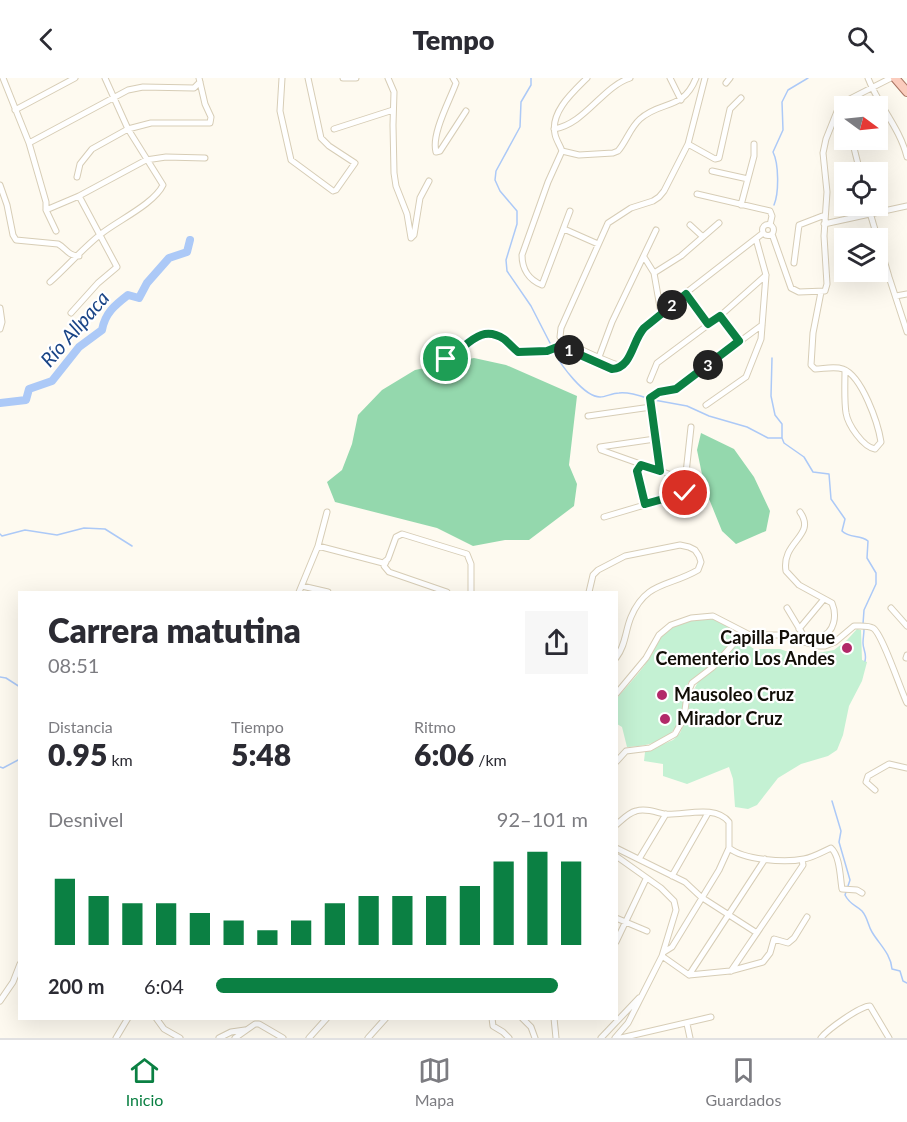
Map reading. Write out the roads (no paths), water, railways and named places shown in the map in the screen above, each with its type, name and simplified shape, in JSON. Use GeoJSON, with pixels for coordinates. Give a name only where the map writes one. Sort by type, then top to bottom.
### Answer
{"type":"FeatureCollection","features":[{"type":"Feature","properties":{"kind":"main road"},"geometry":{"type":"LineString","coordinates":[[893,78],[907,92]]}},
{"type":"Feature","properties":{"kind":"main road"},"geometry":{"type":"LineString","coordinates":[[902,78],[907,84]]}},
{"type":"Feature","properties":{"kind":"street"},"geometry":{"type":"LineString","coordinates":[[3,78],[29,143],[46,202],[46,210],[56,231]]}},
{"type":"Feature","properties":{"kind":"street"},"geometry":{"type":"LineString","coordinates":[[15,110],[75,78]]}},
{"type":"Feature","properties":{"kind":"street"},"geometry":{"type":"LineString","coordinates":[[50,282],[99,235],[161,190],[163,183],[128,129],[105,78]]}},
{"type":"Feature","properties":{"kind":"street"},"geometry":{"type":"LineString","coordinates":[[282,78],[280,111],[291,160],[333,191],[355,163],[321,138],[308,78]]}},
{"type":"Feature","properties":{"kind":"street"},"geometry":{"type":"LineString","coordinates":[[343,78],[356,78]]}},
{"type":"Feature","properties":{"kind":"street"},"geometry":{"type":"LineString","coordinates":[[388,78],[394,92],[395,180],[407,214],[411,238],[414,235],[420,198],[429,181]]}},
{"type":"Feature","properties":{"kind":"street"},"geometry":{"type":"LineString","coordinates":[[453,78],[456,83],[445,108],[436,139],[436,152],[440,151],[466,111]]}},
{"type":"Feature","properties":{"kind":"street"},"geometry":{"type":"LineString","coordinates":[[570,211],[542,285],[529,277],[522,262],[522,255],[548,182],[562,151],[554,129],[557,115],[587,78]]}},
{"type":"Feature","properties":{"kind":"street"},"geometry":{"type":"LineString","coordinates":[[554,129],[561,128],[573,120],[620,81],[630,78]]}},
{"type":"Feature","properties":{"kind":"street"},"geometry":{"type":"LineString","coordinates":[[670,78],[681,100]]}},
{"type":"Feature","properties":{"kind":"street"},"geometry":{"type":"LineString","coordinates":[[562,151],[579,155],[615,153],[620,150],[641,118],[681,100],[696,78]]}},
{"type":"Feature","properties":{"kind":"street"},"geometry":{"type":"LineString","coordinates":[[619,366],[562,340],[560,332],[598,244],[612,219],[631,208],[659,197],[688,144],[705,78]]}},
{"type":"Feature","properties":{"kind":"street"},"geometry":{"type":"LineString","coordinates":[[868,78],[903,142],[907,157]]}},
{"type":"Feature","properties":{"kind":"street"},"geometry":{"type":"LineString","coordinates":[[860,96],[893,78]]}},
{"type":"Feature","properties":{"kind":"street"},"geometry":{"type":"LineString","coordinates":[[29,143],[128,90],[143,87],[194,88],[200,80]]}},
{"type":"Feature","properties":{"kind":"street"},"geometry":{"type":"LineString","coordinates":[[77,177],[80,164],[92,149],[128,129],[151,123],[210,123],[211,117],[205,104],[200,80]]}},
{"type":"Feature","properties":{"kind":"street"},"geometry":{"type":"LineString","coordinates":[[688,144],[715,159],[719,158],[730,109],[741,98]]}},
{"type":"Feature","properties":{"kind":"street"},"geometry":{"type":"LineString","coordinates":[[334,129],[393,110]]}},
{"type":"Feature","properties":{"kind":"street"},"geometry":{"type":"LineString","coordinates":[[834,117],[824,145],[823,167],[827,192],[824,224],[824,291],[811,346],[811,365],[814,369],[845,370],[865,395],[874,413],[881,442],[875,448],[868,447],[862,441],[846,415],[845,370]]}},
{"type":"Feature","properties":{"kind":"street"},"geometry":{"type":"LineString","coordinates":[[741,204],[754,156],[754,144]]}},
{"type":"Feature","properties":{"kind":"street"},"geometry":{"type":"LineString","coordinates":[[46,210],[79,196],[146,159],[205,158]]}},
{"type":"Feature","properties":{"kind":"street"},"geometry":{"type":"LineString","coordinates":[[712,171],[748,179]]}},
{"type":"Feature","properties":{"kind":"street"},"geometry":{"type":"LineString","coordinates":[[0,185],[16,240],[58,244],[68,254],[79,256]]}},
{"type":"Feature","properties":{"kind":"street"},"geometry":{"type":"LineString","coordinates":[[697,194],[771,211],[772,234],[791,288],[799,292],[824,291]]}},
{"type":"Feature","properties":{"kind":"street"},"geometry":{"type":"LineString","coordinates":[[71,313],[117,267],[79,196]]}},
{"type":"Feature","properties":{"kind":"street"},"geometry":{"type":"LineString","coordinates":[[888,210],[907,206]]}},
{"type":"Feature","properties":{"kind":"street"},"geometry":{"type":"LineString","coordinates":[[794,263],[799,225],[825,215]]}},
{"type":"Feature","properties":{"kind":"street"},"geometry":{"type":"LineString","coordinates":[[824,224],[862,216]]}},
{"type":"Feature","properties":{"kind":"street"},"geometry":{"type":"LineString","coordinates":[[872,216],[907,332]]}},
{"type":"Feature","properties":{"kind":"street"},"geometry":{"type":"LineString","coordinates":[[654,273],[681,256],[719,223]]}},
{"type":"Feature","properties":{"kind":"street"},"geometry":{"type":"LineString","coordinates":[[690,225],[703,237]]}},
{"type":"Feature","properties":{"kind":"street"},"geometry":{"type":"LineString","coordinates":[[446,359],[485,333],[503,339],[518,352],[547,351],[560,346],[612,369],[617,369],[627,362],[639,333],[661,313],[756,239],[763,233],[764,227],[770,225]]}},
{"type":"Feature","properties":{"kind":"street"},"geometry":{"type":"LineString","coordinates":[[564,229],[598,244]]}},
{"type":"Feature","properties":{"kind":"street"},"geometry":{"type":"LineString","coordinates":[[599,357],[612,322],[656,230]]}},
{"type":"Feature","properties":{"kind":"street"},"geometry":{"type":"LineString","coordinates":[[763,233],[767,236],[772,234]]}},
{"type":"Feature","properties":{"kind":"street"},"geometry":{"type":"LineString","coordinates":[[706,405],[749,374],[761,339],[766,275],[756,239]]}},
{"type":"Feature","properties":{"kind":"street"},"geometry":{"type":"LineString","coordinates":[[644,257],[654,273],[661,313]]}},
{"type":"Feature","properties":{"kind":"street"},"geometry":{"type":"LineString","coordinates":[[650,380],[657,363],[720,316],[766,275]]}},
{"type":"Feature","properties":{"kind":"street"},"geometry":{"type":"LineString","coordinates":[[686,294],[708,324]]}},
{"type":"Feature","properties":{"kind":"street"},"geometry":{"type":"LineString","coordinates":[[896,296],[907,294]]}},
{"type":"Feature","properties":{"kind":"street"},"geometry":{"type":"LineString","coordinates":[[0,308],[2,322],[0,329]]}},
{"type":"Feature","properties":{"kind":"street"},"geometry":{"type":"LineString","coordinates":[[720,316],[739,341]]}},
{"type":"Feature","properties":{"kind":"street"},"geometry":{"type":"LineString","coordinates":[[660,471],[650,398],[653,394],[676,389],[762,325]]}},
{"type":"Feature","properties":{"kind":"street"},"geometry":{"type":"LineString","coordinates":[[588,416],[651,407]]}},
{"type":"Feature","properties":{"kind":"street"},"geometry":{"type":"LineString","coordinates":[[655,438],[600,447],[601,450],[680,478],[686,473],[691,427]]}},
{"type":"Feature","properties":{"kind":"street"},"geometry":{"type":"LineString","coordinates":[[641,465],[637,471],[645,504]]}},
{"type":"Feature","properties":{"kind":"street"},"geometry":{"type":"LineString","coordinates":[[604,517],[685,493]]}},
{"type":"Feature","properties":{"kind":"street"},"geometry":{"type":"LineString","coordinates":[[300,591],[318,546],[327,512]]}},
{"type":"Feature","properties":{"kind":"street"},"geometry":{"type":"LineString","coordinates":[[800,512],[805,526],[802,534],[786,554],[786,571],[800,585],[834,606],[835,614],[834,623],[826,634],[804,640]]}},
{"type":"Feature","properties":{"kind":"street"},"geometry":{"type":"LineString","coordinates":[[444,591],[389,572],[384,566],[399,534],[465,553],[470,558],[471,564],[471,591]]}},
{"type":"Feature","properties":{"kind":"street"},"geometry":{"type":"LineString","coordinates":[[589,591],[593,575],[598,570],[626,556],[680,545],[695,550],[699,556],[701,562],[698,570],[657,586],[643,597],[631,617],[623,646],[618,655]]}},
{"type":"Feature","properties":{"kind":"street"},"geometry":{"type":"LineString","coordinates":[[318,546],[386,562]]}},
{"type":"Feature","properties":{"kind":"street"},"geometry":{"type":"LineString","coordinates":[[302,586],[324,591]]}},
{"type":"Feature","properties":{"kind":"street"},"geometry":{"type":"LineString","coordinates":[[799,629],[824,599]]}},
{"type":"Feature","properties":{"kind":"street"},"geometry":{"type":"LineString","coordinates":[[787,608],[804,640]]}},
{"type":"Feature","properties":{"kind":"street"},"geometry":{"type":"LineString","coordinates":[[891,608],[907,626]]}},
{"type":"Feature","properties":{"kind":"street"},"geometry":{"type":"LineString","coordinates":[[618,692],[646,658],[659,635],[671,625],[699,616],[713,616],[750,635],[781,635],[825,646],[845,635],[854,626],[871,627],[877,631],[907,704]]}},
{"type":"Feature","properties":{"kind":"street"},"geometry":{"type":"LineString","coordinates":[[618,758],[626,751],[650,748],[675,734],[684,718],[687,695],[692,683],[712,667],[743,633]]}},
{"type":"Feature","properties":{"kind":"street"},"geometry":{"type":"LineString","coordinates":[[618,643],[623,646]]}},
{"type":"Feature","properties":{"kind":"street"},"geometry":{"type":"LineString","coordinates":[[875,790],[866,782],[868,776],[889,764],[907,768]]}},
{"type":"Feature","properties":{"kind":"street"},"geometry":{"type":"LineString","coordinates":[[618,824],[635,811],[666,814],[708,813],[724,817],[729,822],[729,848],[719,870],[672,947],[663,954]]}},
{"type":"Feature","properties":{"kind":"street"},"geometry":{"type":"LineString","coordinates":[[672,876],[708,813]]}},
{"type":"Feature","properties":{"kind":"street"},"geometry":{"type":"LineString","coordinates":[[639,859],[666,814]]}},
{"type":"Feature","properties":{"kind":"street"},"geometry":{"type":"LineString","coordinates":[[729,848],[736,854],[765,859],[802,860],[818,855],[829,848],[833,849],[837,858],[842,889],[857,890],[862,893]]}},
{"type":"Feature","properties":{"kind":"street"},"geometry":{"type":"LineString","coordinates":[[618,849],[685,882],[701,897],[757,933]]}},
{"type":"Feature","properties":{"kind":"street"},"geometry":{"type":"LineString","coordinates":[[615,1038],[628,1023],[663,954],[676,906],[661,888],[618,858]]}},
{"type":"Feature","properties":{"kind":"street"},"geometry":{"type":"LineString","coordinates":[[689,975],[765,859]]}},
{"type":"Feature","properties":{"kind":"street"},"geometry":{"type":"LineString","coordinates":[[730,971],[803,865],[802,860]]}},
{"type":"Feature","properties":{"kind":"street"},"geometry":{"type":"LineString","coordinates":[[618,938],[646,879]]}},
{"type":"Feature","properties":{"kind":"street"},"geometry":{"type":"LineString","coordinates":[[663,954],[689,975],[730,971],[763,962],[770,953],[774,939],[788,943],[794,938],[807,917]]}},
{"type":"Feature","properties":{"kind":"street"},"geometry":{"type":"LineString","coordinates":[[618,919],[647,931]]}},
{"type":"Feature","properties":{"kind":"street"},"geometry":{"type":"LineString","coordinates":[[0,1001],[13,982],[18,969]]}},
{"type":"Feature","properties":{"kind":"street"},"geometry":{"type":"LineString","coordinates":[[601,1038],[644,993]]}},
{"type":"Feature","properties":{"kind":"street"},"geometry":{"type":"LineString","coordinates":[[821,1038],[867,1005],[870,1006],[889,1038]]}},
{"type":"Feature","properties":{"kind":"street"},"geometry":{"type":"LineString","coordinates":[[621,1038],[711,1017]]}},
{"type":"Feature","properties":{"kind":"street"},"geometry":{"type":"LineString","coordinates":[[116,1038],[127,1020]]}},
{"type":"Feature","properties":{"kind":"street"},"geometry":{"type":"LineString","coordinates":[[158,1020],[165,1029],[180,1038]]}},
{"type":"Feature","properties":{"kind":"street"},"geometry":{"type":"LineString","coordinates":[[309,1038],[325,1020]]}},
{"type":"Feature","properties":{"kind":"street"},"geometry":{"type":"LineString","coordinates":[[368,1038],[384,1020]]}},
{"type":"Feature","properties":{"kind":"street"},"geometry":{"type":"LineString","coordinates":[[492,1020],[493,1026],[509,1038]]}},
{"type":"Feature","properties":{"kind":"street"},"geometry":{"type":"LineString","coordinates":[[524,1020],[531,1027],[535,1038]]}},
{"type":"Feature","properties":{"kind":"street"},"geometry":{"type":"LineString","coordinates":[[554,1020],[556,1038]]}},
{"type":"Feature","properties":{"kind":"street"},"geometry":{"type":"LineString","coordinates":[[219,1038],[259,1024],[283,1038]]}},
{"type":"Feature","properties":{"kind":"street"},"geometry":{"type":"LineString","coordinates":[[687,1024],[690,1038]]}},
{"type":"Feature","properties":{"kind":"street"},"geometry":{"type":"LineString","coordinates":[[235,1038],[245,1030]]}},
{"type":"Feature","properties":{"kind":"waterway"},"geometry":{"type":"LineString","coordinates":[[531,78],[531,85],[521,102],[520,127],[496,171],[495,180],[500,191],[517,211],[517,224],[506,260],[507,271],[531,306],[551,345]]}},
{"type":"Feature","properties":{"kind":"waterway"},"geometry":{"type":"LineString","coordinates":[[774,205],[778,178],[773,152],[783,130],[782,102],[788,90],[808,78]]}},
{"type":"Feature","properties":{"kind":"waterway","name":"Río Allpaca"},"geometry":{"type":"LineString","coordinates":[[0,403],[26,400],[29,389],[52,381],[79,347],[102,330],[108,314],[115,306],[128,295],[139,298],[147,283],[169,258],[187,252],[190,240]]}},
{"type":"Feature","properties":{"kind":"waterway"},"geometry":{"type":"LineString","coordinates":[[554,352],[580,386],[594,396],[626,393],[647,398]]}},
{"type":"Feature","properties":{"kind":"waterway"},"geometry":{"type":"LineString","coordinates":[[772,358],[771,396],[775,415],[782,424],[784,443],[804,457],[813,472],[829,474],[831,499],[845,519],[842,531],[868,541],[867,558],[876,573],[876,584],[864,610],[863,624]]}},
{"type":"Feature","properties":{"kind":"waterway"},"geometry":{"type":"LineString","coordinates":[[654,400],[687,406],[709,416],[747,427],[768,438],[781,438]]}},
{"type":"Feature","properties":{"kind":"waterway"},"geometry":{"type":"LineString","coordinates":[[0,534],[2,536],[25,530],[57,535],[84,528],[105,529],[132,546]]}},
{"type":"Feature","properties":{"kind":"waterway"},"geometry":{"type":"LineString","coordinates":[[864,629],[865,661]]}},
{"type":"Feature","properties":{"kind":"waterway"},"geometry":{"type":"LineString","coordinates":[[0,677],[18,686]]}},
{"type":"Feature","properties":{"kind":"waterway"},"geometry":{"type":"LineString","coordinates":[[0,767],[3,768],[18,760]]}},
{"type":"Feature","properties":{"kind":"waterway"},"geometry":{"type":"LineString","coordinates":[[832,801],[841,831],[839,842],[850,880],[845,895],[864,914],[872,932],[887,954],[892,969],[900,971],[903,981],[907,983]]}},
{"type":"Feature","properties":{"kind":"place","name":"Capilla Parque Cementerio Los Andes"},"geometry":{"type":"Point","coordinates":[847,648]}},
{"type":"Feature","properties":{"kind":"place","name":"Mausoleo Cruz"},"geometry":{"type":"Point","coordinates":[662,695]}},
{"type":"Feature","properties":{"kind":"place","name":"Mirador Cruz"},"geometry":{"type":"Point","coordinates":[665,719]}}]}
